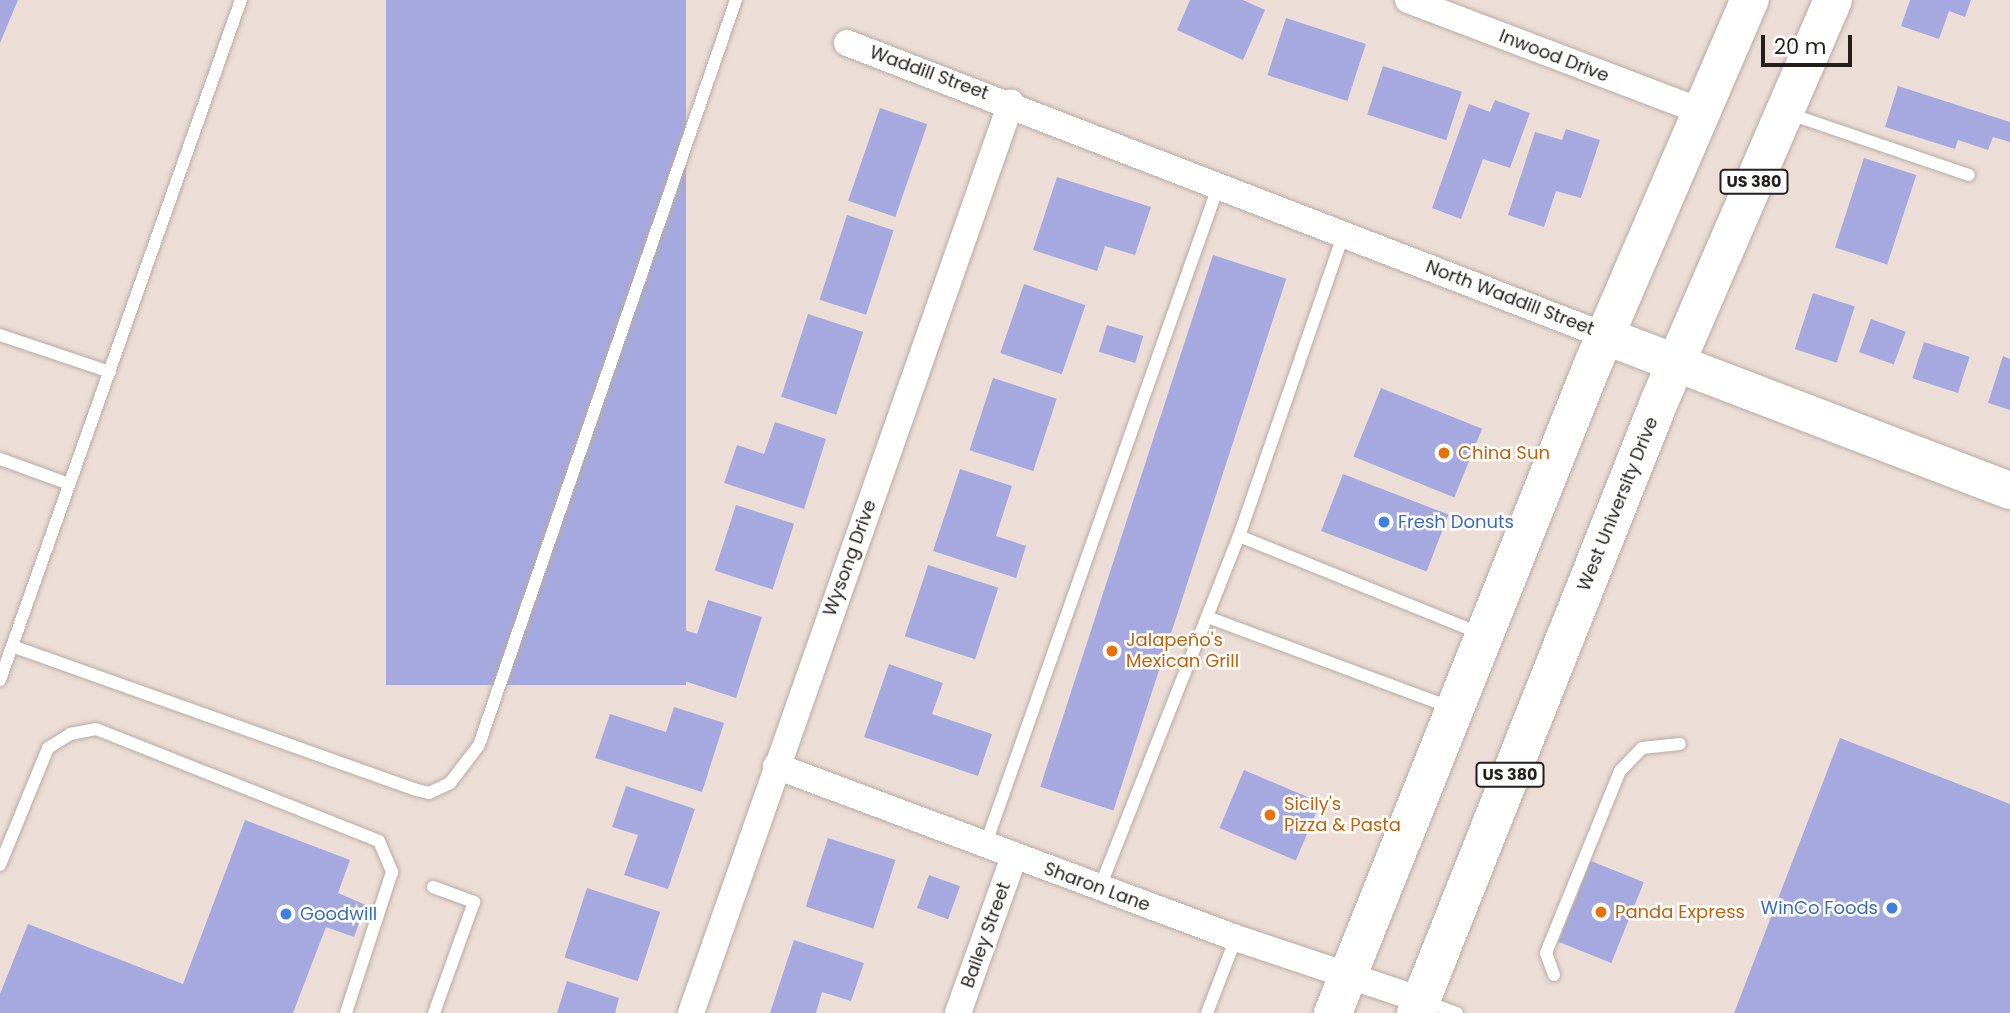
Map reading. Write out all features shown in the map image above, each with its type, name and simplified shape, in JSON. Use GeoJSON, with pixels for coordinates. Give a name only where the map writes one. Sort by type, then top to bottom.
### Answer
{"type":"FeatureCollection","features":[{"type":"Feature","properties":{"kind":"highway"},"geometry":{"type":"LineString","coordinates":[[1333,1013],[1606,335],[1700,111],[1750,0]]}},
{"type":"Feature","properties":{"kind":"highway","name":"West University Drive"},"geometry":{"type":"LineString","coordinates":[[1418,1007],[1675,365],[1833,0]]}},
{"type":"Feature","properties":{"kind":"street","name":"Inwood Drive"},"geometry":{"type":"LineString","coordinates":[[1408,0],[1700,111]]}},
{"type":"Feature","properties":{"kind":"street","name":"Waddill Street"},"geometry":{"type":"LineString","coordinates":[[847,43],[1012,103]]}},
{"type":"Feature","properties":{"kind":"street","name":"North Waddill Street"},"geometry":{"type":"LineString","coordinates":[[1012,103],[1606,335],[1675,365],[2010,490]]}},
{"type":"Feature","properties":{"kind":"street","name":"Wysong Drive"},"geometry":{"type":"LineString","coordinates":[[691,1013],[1012,103]]}},
{"type":"Feature","properties":{"kind":"street","name":"Sharon Lane"},"geometry":{"type":"LineString","coordinates":[[776,766],[1236,938],[1349,975],[1418,1007]]}},
{"type":"Feature","properties":{"kind":"street","name":"Bailey Street"},"geometry":{"type":"LineString","coordinates":[[958,1013],[1014,857]]}},
{"type":"Feature","properties":{"kind":"lane"},"geometry":{"type":"LineString","coordinates":[[0,680],[242,0]]}},
{"type":"Feature","properties":{"kind":"lane"},"geometry":{"type":"LineString","coordinates":[[12,646],[417,790],[429,793],[450,783],[479,745],[670,182],[736,0]]}},
{"type":"Feature","properties":{"kind":"lane"},"geometry":{"type":"LineString","coordinates":[[1784,112],[1969,175]]}},
{"type":"Feature","properties":{"kind":"lane"},"geometry":{"type":"LineString","coordinates":[[985,846],[1219,184]]}},
{"type":"Feature","properties":{"kind":"lane"},"geometry":{"type":"LineString","coordinates":[[1100,887],[1210,618],[1344,233]]}},
{"type":"Feature","properties":{"kind":"lane"},"geometry":{"type":"LineString","coordinates":[[0,335],[110,372]]}},
{"type":"Feature","properties":{"kind":"lane"},"geometry":{"type":"LineString","coordinates":[[0,459],[69,484]]}},
{"type":"Feature","properties":{"kind":"lane"},"geometry":{"type":"LineString","coordinates":[[1239,536],[1485,636]]}},
{"type":"Feature","properties":{"kind":"lane"},"geometry":{"type":"LineString","coordinates":[[1210,618],[1454,709]]}},
{"type":"Feature","properties":{"kind":"lane"},"geometry":{"type":"LineString","coordinates":[[0,866],[48,748],[70,734],[96,729],[379,841],[393,872],[346,1013]]}},
{"type":"Feature","properties":{"kind":"lane"},"geometry":{"type":"LineString","coordinates":[[1554,975],[1546,953],[1619,771],[1642,748],[1680,744]]}},
{"type":"Feature","properties":{"kind":"lane"},"geometry":{"type":"LineString","coordinates":[[433,887],[474,902],[434,1013]]}},
{"type":"Feature","properties":{"kind":"lane"},"geometry":{"type":"LineString","coordinates":[[1207,1013],[1236,938]]}},
{"type":"Feature","properties":{"kind":"lane"},"geometry":{"type":"LineString","coordinates":[[1418,1007],[1457,1013]]}},
{"type":"Feature","properties":{"kind":"building"},"geometry":{"type":"Polygon","coordinates":[[[0,0],[18,0],[0,43],[0,0]]]}},
{"type":"Feature","properties":{"kind":"building"},"geometry":{"type":"Polygon","coordinates":[[[386,0],[686,0],[686,685],[386,685],[386,0]]]}},
{"type":"Feature","properties":{"kind":"building"},"geometry":{"type":"Polygon","coordinates":[[[1190,0],[1243,0],[1265,10],[1243,60],[1177,30],[1190,0]]]}},
{"type":"Feature","properties":{"kind":"building"},"geometry":{"type":"Polygon","coordinates":[[[1910,0],[1971,0],[1965,17],[1949,11],[1939,39],[1901,26],[1910,0]]]}},
{"type":"Feature","properties":{"kind":"building"},"geometry":{"type":"Polygon","coordinates":[[[1286,18],[1366,44],[1347,101],[1267,75],[1286,18]]]}},
{"type":"Feature","properties":{"kind":"building"},"geometry":{"type":"Polygon","coordinates":[[[1383,66],[1462,92],[1446,140],[1367,115],[1383,66]]]}},
{"type":"Feature","properties":{"kind":"building"},"geometry":{"type":"Polygon","coordinates":[[[1898,86],[2010,122],[2010,142],[1993,137],[1988,150],[1958,140],[1955,149],[1885,127],[1898,86]]]}},
{"type":"Feature","properties":{"kind":"building"},"geometry":{"type":"Polygon","coordinates":[[[1495,100],[1530,113],[1510,168],[1483,159],[1461,219],[1432,208],[1469,104],[1490,112],[1495,100]]]}},
{"type":"Feature","properties":{"kind":"building"},"geometry":{"type":"Polygon","coordinates":[[[880,108],[927,124],[895,217],[848,201],[880,108]]]}},
{"type":"Feature","properties":{"kind":"building"},"geometry":{"type":"Polygon","coordinates":[[[1566,129],[1600,140],[1581,198],[1556,191],[1544,227],[1508,215],[1535,132],[1562,140],[1566,129]]]}},
{"type":"Feature","properties":{"kind":"building"},"geometry":{"type":"Polygon","coordinates":[[[1864,158],[1916,175],[1887,264],[1835,247],[1864,158]]]}},
{"type":"Feature","properties":{"kind":"building"},"geometry":{"type":"Polygon","coordinates":[[[1057,177],[1151,207],[1135,255],[1105,246],[1097,271],[1033,250],[1057,177]]]}},
{"type":"Feature","properties":{"kind":"building"},"geometry":{"type":"Polygon","coordinates":[[[847,215],[894,230],[866,315],[819,300],[847,215]]]}},
{"type":"Feature","properties":{"kind":"building"},"geometry":{"type":"Polygon","coordinates":[[[1213,255],[1286,279],[1113,810],[1040,787],[1213,255]]]}},
{"type":"Feature","properties":{"kind":"building"},"geometry":{"type":"Polygon","coordinates":[[[1024,284],[1085,305],[1062,374],[1000,353],[1024,284]]]}},
{"type":"Feature","properties":{"kind":"building"},"geometry":{"type":"Polygon","coordinates":[[[1813,293],[1855,307],[1837,363],[1795,349],[1813,293]]]}},
{"type":"Feature","properties":{"kind":"building"},"geometry":{"type":"Polygon","coordinates":[[[808,314],[863,332],[836,415],[781,397],[808,314]]]}},
{"type":"Feature","properties":{"kind":"building"},"geometry":{"type":"Polygon","coordinates":[[[1871,319],[1906,332],[1894,365],[1859,352],[1871,319]]]}},
{"type":"Feature","properties":{"kind":"building"},"geometry":{"type":"Polygon","coordinates":[[[1107,325],[1143,336],[1135,363],[1099,352],[1107,325]]]}},
{"type":"Feature","properties":{"kind":"building"},"geometry":{"type":"Polygon","coordinates":[[[1924,342],[1970,357],[1958,393],[1912,378],[1924,342]]]}},
{"type":"Feature","properties":{"kind":"building"},"geometry":{"type":"Polygon","coordinates":[[[2003,356],[2010,359],[2010,410],[1988,403],[2003,356]]]}},
{"type":"Feature","properties":{"kind":"building"},"geometry":{"type":"Polygon","coordinates":[[[993,378],[1057,399],[1033,471],[970,450],[993,378]]]}},
{"type":"Feature","properties":{"kind":"building"},"geometry":{"type":"Polygon","coordinates":[[[1381,388],[1482,429],[1454,497],[1353,457],[1381,388]]]}},
{"type":"Feature","properties":{"kind":"building"},"geometry":{"type":"Polygon","coordinates":[[[775,422],[826,439],[804,509],[724,483],[737,445],[764,454],[775,422]]]}},
{"type":"Feature","properties":{"kind":"building"},"geometry":{"type":"Polygon","coordinates":[[[960,469],[1012,486],[996,536],[1026,546],[1016,578],[933,551],[960,469]]]}},
{"type":"Feature","properties":{"kind":"building","name":"Fresh Donuts"},"geometry":{"type":"Polygon","coordinates":[[[1343,474],[1448,514],[1427,571],[1321,531],[1343,474]]]}},
{"type":"Feature","properties":{"kind":"building"},"geometry":{"type":"Polygon","coordinates":[[[736,505],[794,524],[773,589],[715,571],[736,505]]]}},
{"type":"Feature","properties":{"kind":"building"},"geometry":{"type":"Polygon","coordinates":[[[928,565],[998,588],[975,659],[905,636],[928,565]]]}},
{"type":"Feature","properties":{"kind":"building"},"geometry":{"type":"Polygon","coordinates":[[[708,600],[762,617],[736,698],[654,671],[669,625],[697,634],[708,600]]]}},
{"type":"Feature","properties":{"kind":"building"},"geometry":{"type":"Polygon","coordinates":[[[889,664],[943,683],[932,714],[992,734],[978,776],[864,737],[889,664]]]}},
{"type":"Feature","properties":{"kind":"building"},"geometry":{"type":"Polygon","coordinates":[[[674,707],[724,723],[702,792],[595,758],[610,714],[666,732],[674,707]]]}},
{"type":"Feature","properties":{"kind":"building","name":"WinCo Foods"},"geometry":{"type":"Polygon","coordinates":[[[1840,738],[2010,804],[2010,1013],[1734,1013],[1840,738]]]}},
{"type":"Feature","properties":{"kind":"building","name":"Sicily's Pizza & Pasta"},"geometry":{"type":"Polygon","coordinates":[[[1244,770],[1320,802],[1296,860],[1219,828],[1244,770]]]}},
{"type":"Feature","properties":{"kind":"building"},"geometry":{"type":"Polygon","coordinates":[[[626,786],[695,809],[668,889],[624,875],[638,835],[612,827],[626,786]]]}},
{"type":"Feature","properties":{"kind":"building","name":"Goodwill"},"geometry":{"type":"Polygon","coordinates":[[[245,820],[350,860],[338,893],[366,905],[354,937],[326,927],[293,1013],[0,1013],[0,994],[28,924],[183,984],[245,820]]]}},
{"type":"Feature","properties":{"kind":"building"},"geometry":{"type":"Polygon","coordinates":[[[828,838],[896,860],[873,928],[806,906],[828,838]]]}},
{"type":"Feature","properties":{"kind":"building","name":"Panda Express"},"geometry":{"type":"Polygon","coordinates":[[[1591,861],[1644,882],[1611,963],[1558,942],[1591,861]]]}},
{"type":"Feature","properties":{"kind":"building"},"geometry":{"type":"Polygon","coordinates":[[[929,875],[960,886],[948,919],[917,908],[929,875]]]}},
{"type":"Feature","properties":{"kind":"building"},"geometry":{"type":"Polygon","coordinates":[[[587,888],[660,912],[638,981],[564,957],[587,888]]]}},
{"type":"Feature","properties":{"kind":"building"},"geometry":{"type":"Polygon","coordinates":[[[794,940],[864,963],[851,1001],[822,992],[816,1013],[770,1013],[794,940]]]}},
{"type":"Feature","properties":{"kind":"building"},"geometry":{"type":"Polygon","coordinates":[[[567,981],[619,998],[615,1013],[557,1013],[567,981]]]}},
{"type":"Feature","properties":{"kind":"place","name":"China Sun"},"geometry":{"type":"Point","coordinates":[1444,453]}},
{"type":"Feature","properties":{"kind":"place","name":"Fresh Donuts"},"geometry":{"type":"Point","coordinates":[1384,522]}},
{"type":"Feature","properties":{"kind":"place","name":"Jalapeño's Mexican Grill"},"geometry":{"type":"Point","coordinates":[1112,651]}},
{"type":"Feature","properties":{"kind":"place","name":"Sicily's Pizza & Pasta"},"geometry":{"type":"Point","coordinates":[1270,815]}},
{"type":"Feature","properties":{"kind":"place","name":"WinCo Foods"},"geometry":{"type":"Point","coordinates":[1892,908]}},
{"type":"Feature","properties":{"kind":"place","name":"Panda Express"},"geometry":{"type":"Point","coordinates":[1601,912]}},
{"type":"Feature","properties":{"kind":"place","name":"Goodwill"},"geometry":{"type":"Point","coordinates":[286,914]}}]}
